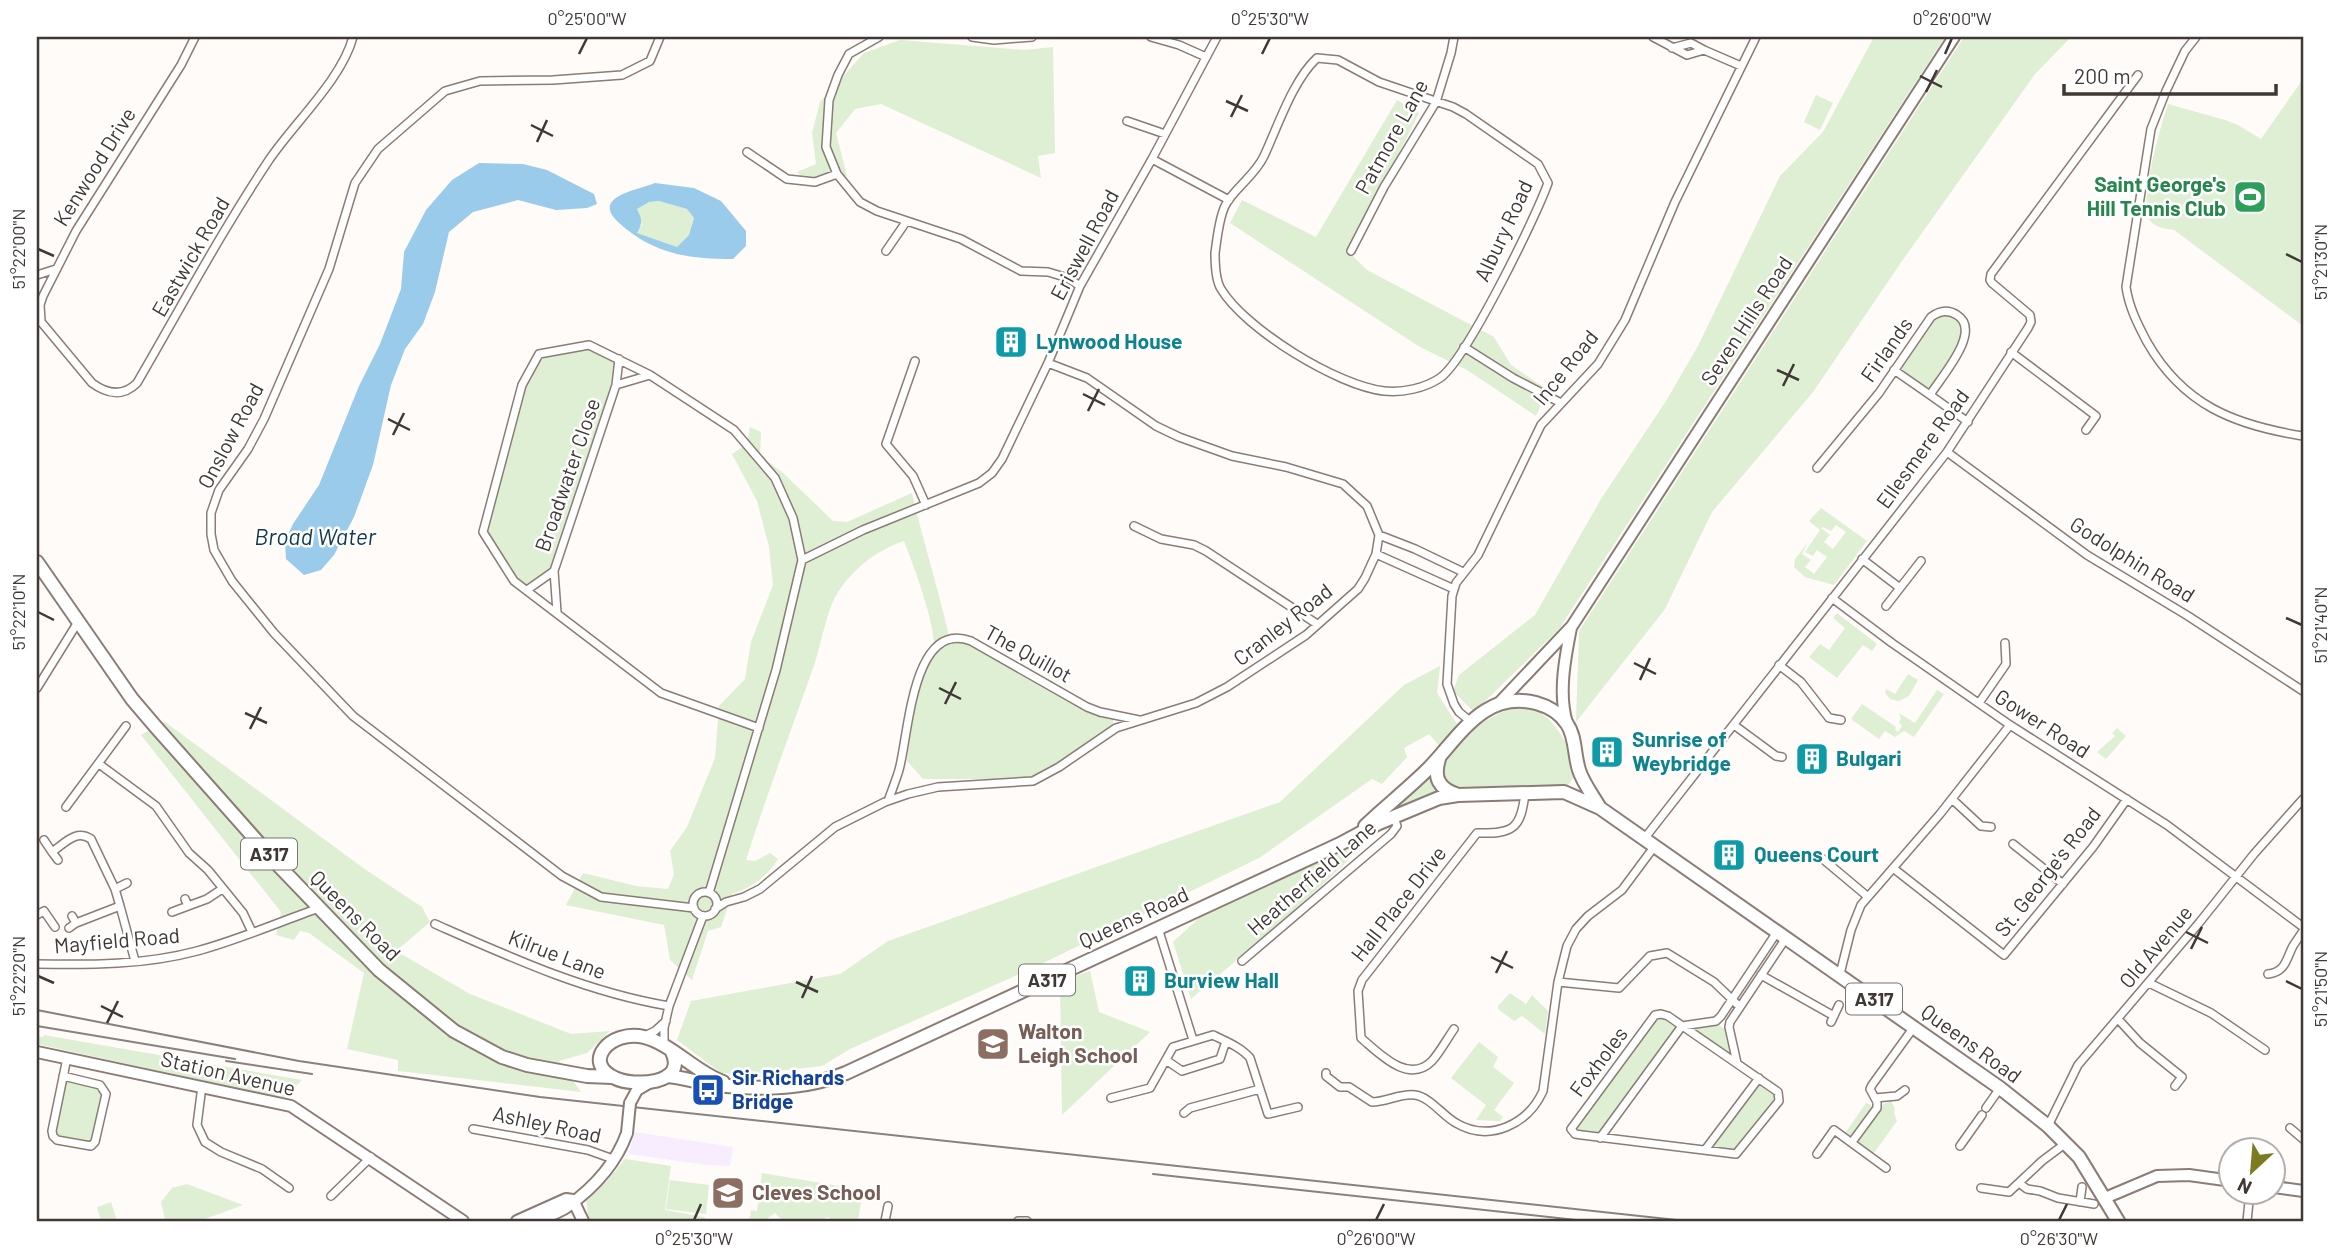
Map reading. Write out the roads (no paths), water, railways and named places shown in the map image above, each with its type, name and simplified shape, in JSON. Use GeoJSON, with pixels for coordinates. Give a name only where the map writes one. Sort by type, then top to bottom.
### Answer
{"type":"FeatureCollection","features":[{"type":"Feature","properties":{"kind":"main road","name":"Seven Hills Road"},"geometry":{"type":"LineString","coordinates":[[1502,701],[1572,626],[1954,37]]}},
{"type":"Feature","properties":{"kind":"main road","name":"Queens Road"},"geometry":{"type":"LineString","coordinates":[[37,562],[132,699],[280,867],[379,970],[454,1031],[510,1060],[587,1076],[616,1079]]}},
{"type":"Feature","properties":{"kind":"main road","name":"Seven Hills Road"},"geometry":{"type":"LineString","coordinates":[[1567,724],[1564,713],[1564,661],[1572,626]]}},
{"type":"Feature","properties":{"kind":"main road","name":"A317"},"geometry":{"type":"LineString","coordinates":[[1440,756],[1470,721],[1502,701]]}},
{"type":"Feature","properties":{"kind":"main road"},"geometry":{"type":"LineString","coordinates":[[1502,701],[1544,705],[1567,724]]}},
{"type":"Feature","properties":{"kind":"main road","name":"A317"},"geometry":{"type":"LineString","coordinates":[[1567,724],[1580,771],[1600,808]]}},
{"type":"Feature","properties":{"kind":"main road","name":"Queens Road"},"geometry":{"type":"LineString","coordinates":[[1355,835],[1440,756]]}},
{"type":"Feature","properties":{"kind":"main road"},"geometry":{"type":"LineString","coordinates":[[1440,756],[1436,768],[1437,780],[1445,790],[1458,795]]}},
{"type":"Feature","properties":{"kind":"main road"},"geometry":{"type":"LineString","coordinates":[[1563,792],[1573,785],[1580,771]]}},
{"type":"Feature","properties":{"kind":"main road","name":"A317"},"geometry":{"type":"LineString","coordinates":[[1458,795],[1563,792],[1600,808]]}},
{"type":"Feature","properties":{"kind":"main road","name":"Queens Road"},"geometry":{"type":"LineString","coordinates":[[667,1076],[707,1084],[798,1086],[834,1078],[1394,817],[1439,798],[1458,795]]}},
{"type":"Feature","properties":{"kind":"main road"},"geometry":{"type":"LineString","coordinates":[[1388,805],[1389,814],[1394,817]]}},
{"type":"Feature","properties":{"kind":"main road","name":"Queens Road"},"geometry":{"type":"LineString","coordinates":[[1600,808],[1840,974],[2000,1088],[2048,1126],[2079,1157],[2100,1201],[2118,1221]]}},
{"type":"Feature","properties":{"kind":"main road"},"geometry":{"type":"LineString","coordinates":[[641,1037],[668,1049],[674,1063],[667,1076],[637,1090],[630,1101],[616,1079],[604,1068],[601,1056],[614,1039],[641,1037]]}},
{"type":"Feature","properties":{"kind":"main road","name":"Queens Road"},"geometry":{"type":"LineString","coordinates":[[668,1049],[710,1077],[730,1085]]}},
{"type":"Feature","properties":{"kind":"main road","name":"Station Avenue"},"geometry":{"type":"LineString","coordinates":[[37,1052],[291,1106],[371,1157],[458,1221]]}},
{"type":"Feature","properties":{"kind":"main road","name":"Queens Road"},"geometry":{"type":"LineString","coordinates":[[563,1070],[587,1067],[601,1056]]}},
{"type":"Feature","properties":{"kind":"main road"},"geometry":{"type":"LineString","coordinates":[[616,1079],[649,1083]]}},
{"type":"Feature","properties":{"kind":"main road","name":"Ashley Road"},"geometry":{"type":"LineString","coordinates":[[536,1221],[568,1206],[591,1188],[613,1159],[627,1133],[630,1101]]}},
{"type":"Feature","properties":{"kind":"main road"},"geometry":{"type":"LineString","coordinates":[[2100,1201],[2157,1177],[2189,1175],[2218,1179]]}},
{"type":"Feature","properties":{"kind":"main road","name":"Ashley Road"},"geometry":{"type":"LineString","coordinates":[[517,1221],[566,1199],[573,1200]]}},
{"type":"Feature","properties":{"kind":"main road"},"geometry":{"type":"LineString","coordinates":[[573,1200],[583,1221]]}},
{"type":"Feature","properties":{"kind":"street","name":"Kenwood Drive"},"geometry":{"type":"LineString","coordinates":[[39,319],[43,296],[76,231],[181,65],[195,37]]}},
{"type":"Feature","properties":{"kind":"street","name":"Eastwick Road"},"geometry":{"type":"LineString","coordinates":[[39,319],[99,389],[116,394],[131,388],[254,182],[286,135],[336,73],[353,37]]}},
{"type":"Feature","properties":{"kind":"street","name":"Onslow Road"},"geometry":{"type":"LineString","coordinates":[[660,37],[650,61],[622,75],[480,81],[445,91],[378,149],[355,183],[329,269],[264,419],[248,449],[219,491],[211,513],[211,534],[214,550],[232,581],[274,633],[353,716],[562,876],[601,897],[694,908]]}},
{"type":"Feature","properties":{"kind":"street"},"geometry":{"type":"LineString","coordinates":[[879,37],[849,54],[829,100],[826,147],[838,174],[860,202],[906,222],[961,239],[1021,271],[1048,272],[1068,278],[1080,286]]}},
{"type":"Feature","properties":{"kind":"street"},"geometry":{"type":"LineString","coordinates":[[972,37],[1004,40],[1032,37]]}},
{"type":"Feature","properties":{"kind":"street"},"geometry":{"type":"LineString","coordinates":[[1151,37],[1206,57]]}},
{"type":"Feature","properties":{"kind":"street","name":"Eriswell Road"},"geometry":{"type":"LineString","coordinates":[[802,560],[863,530],[979,483],[992,473],[1002,459],[1048,363],[1080,286],[1217,37]]}},
{"type":"Feature","properties":{"kind":"street","name":"Patmore Lane"},"geometry":{"type":"LineString","coordinates":[[1351,251],[1394,170],[1436,102],[1454,37]]}},
{"type":"Feature","properties":{"kind":"street"},"geometry":{"type":"LineString","coordinates":[[1653,37],[1687,55],[1704,50],[1741,66]]}},
{"type":"Feature","properties":{"kind":"street","name":"Ince Road"},"geometry":{"type":"LineString","coordinates":[[1470,721],[1459,712],[1447,684],[1454,589],[1463,572],[1478,555],[1541,425],[1598,363],[1625,320],[1675,202],[1756,37]]}},
{"type":"Feature","properties":{"kind":"street"},"geometry":{"type":"LineString","coordinates":[[2196,37],[2185,51],[2151,129],[2142,201],[2126,286],[2129,307],[2157,358],[2193,397],[2221,414],[2246,423],[2303,436]]}},
{"type":"Feature","properties":{"kind":"street","name":"Albury Road"},"geometry":{"type":"LineString","coordinates":[[1229,200],[1261,162],[1302,75],[1317,58],[1338,60],[1379,82],[1466,114],[1538,164],[1548,183],[1508,268],[1464,347]]}},
{"type":"Feature","properties":{"kind":"street","name":"Ellesmere Road"},"geometry":{"type":"LineString","coordinates":[[1326,1073],[1326,1076],[1340,1087],[1349,1087],[1372,1102],[1415,1095],[1423,1098],[1458,1125],[1467,1128],[1502,1129],[1511,1126],[1534,1107],[1543,1091],[1558,982],[1571,936],[1588,916],[1622,890],[1649,843],[1734,725],[1968,422],[2028,328],[2031,318],[1992,283],[1991,274],[2138,75]]}},
{"type":"Feature","properties":{"kind":"street"},"geometry":{"type":"LineString","coordinates":[[1127,121],[1165,134]]}},
{"type":"Feature","properties":{"kind":"street"},"geometry":{"type":"LineString","coordinates":[[747,152],[788,179],[815,182],[838,174]]}},
{"type":"Feature","properties":{"kind":"street"},"geometry":{"type":"LineString","coordinates":[[1152,159],[1168,170],[1229,200],[1225,205],[1215,254],[1220,288],[1248,321],[1319,369],[1363,387],[1388,392],[1415,389],[1447,373],[1464,347],[1513,378],[1562,403]]}},
{"type":"Feature","properties":{"kind":"street"},"geometry":{"type":"LineString","coordinates":[[886,251],[906,222]]}},
{"type":"Feature","properties":{"kind":"street"},"geometry":{"type":"LineString","coordinates":[[37,275],[47,274],[56,268]]}},
{"type":"Feature","properties":{"kind":"street","name":"Firlands"},"geometry":{"type":"LineString","coordinates":[[1817,468],[1894,370],[1931,317],[1944,311],[1956,314],[1966,325],[1966,336],[1930,395]]}},
{"type":"Feature","properties":{"kind":"street"},"geometry":{"type":"LineString","coordinates":[[709,893],[776,670],[802,560],[793,518],[775,478],[734,430],[650,374],[589,345],[539,354],[522,385],[483,532],[514,581],[661,693],[758,728]]}},
{"type":"Feature","properties":{"kind":"street"},"geometry":{"type":"LineString","coordinates":[[2011,352],[2096,416],[2086,430]]}},
{"type":"Feature","properties":{"kind":"street"},"geometry":{"type":"LineString","coordinates":[[616,385],[618,359]]}},
{"type":"Feature","properties":{"kind":"street"},"geometry":{"type":"LineString","coordinates":[[915,361],[886,444],[912,475],[926,505]]}},
{"type":"Feature","properties":{"kind":"street"},"geometry":{"type":"LineString","coordinates":[[1048,363],[1087,378],[1156,426],[1192,443],[1343,484],[1367,506],[1379,536],[1415,549],[1463,572]]}},
{"type":"Feature","properties":{"kind":"street"},"geometry":{"type":"LineString","coordinates":[[1894,370],[1968,422]]}},
{"type":"Feature","properties":{"kind":"street","name":"Broadwater Close"},"geometry":{"type":"LineString","coordinates":[[557,612],[554,571],[616,385],[650,374]]}},
{"type":"Feature","properties":{"kind":"street","name":"Godolphin Road"},"geometry":{"type":"LineString","coordinates":[[1947,452],[2083,552],[2303,691]]}},
{"type":"Feature","properties":{"kind":"street"},"geometry":{"type":"LineString","coordinates":[[1134,526],[1161,539],[1194,545],[1206,551],[1317,624]]}},
{"type":"Feature","properties":{"kind":"street","name":"Cranley Road"},"geometry":{"type":"LineString","coordinates":[[716,909],[760,888],[835,827],[888,801],[939,787],[1033,782],[1108,733],[1196,703],[1227,687],[1290,647],[1358,589],[1376,554],[1379,536]]}},
{"type":"Feature","properties":{"kind":"street"},"geometry":{"type":"LineString","coordinates":[[1376,554],[1454,589]]}},
{"type":"Feature","properties":{"kind":"street"},"geometry":{"type":"LineString","coordinates":[[1862,559],[1900,588]]}},
{"type":"Feature","properties":{"kind":"street"},"geometry":{"type":"LineString","coordinates":[[1886,606],[1921,561]]}},
{"type":"Feature","properties":{"kind":"street"},"geometry":{"type":"LineString","coordinates":[[527,590],[554,571]]}},
{"type":"Feature","properties":{"kind":"street","name":"Gower Road"},"geometry":{"type":"LineString","coordinates":[[1832,598],[1979,704],[2167,825],[2236,875],[2303,929]]}},
{"type":"Feature","properties":{"kind":"street"},"geometry":{"type":"LineString","coordinates":[[37,688],[78,622]]}},
{"type":"Feature","properties":{"kind":"street","name":"The Quillot"},"geometry":{"type":"LineString","coordinates":[[888,801],[899,769],[919,676],[929,654],[938,644],[948,639],[960,637],[971,641],[1087,707],[1140,720]]}},
{"type":"Feature","properties":{"kind":"street"},"geometry":{"type":"LineString","coordinates":[[1979,704],[2006,664],[2005,643]]}},
{"type":"Feature","properties":{"kind":"street"},"geometry":{"type":"LineString","coordinates":[[1779,665],[1801,682],[1829,718],[1841,720]]}},
{"type":"Feature","properties":{"kind":"street"},"geometry":{"type":"LineString","coordinates":[[1840,974],[1856,917],[1867,896],[1952,799],[2010,724]]}},
{"type":"Feature","properties":{"kind":"street"},"geometry":{"type":"LineString","coordinates":[[1734,725],[1776,757],[1782,757]]}},
{"type":"Feature","properties":{"kind":"street"},"geometry":{"type":"LineString","coordinates":[[66,807],[126,726]]}},
{"type":"Feature","properties":{"kind":"street"},"geometry":{"type":"LineString","coordinates":[[99,764],[156,806],[189,853],[208,870],[243,913],[252,932]]}},
{"type":"Feature","properties":{"kind":"street","name":"Hall Place Drive"},"geometry":{"type":"LineString","coordinates":[[1454,1029],[1426,1066],[1416,1069],[1391,1064],[1362,1038],[1357,991],[1362,980],[1477,833],[1497,834],[1509,831],[1518,824],[1525,793]]}},
{"type":"Feature","properties":{"kind":"street"},"geometry":{"type":"LineString","coordinates":[[1952,799],[1981,826],[1991,827]]}},
{"type":"Feature","properties":{"kind":"street","name":"St. George's Road"},"geometry":{"type":"LineString","coordinates":[[1893,868],[2004,955],[2063,884],[2127,799]]}},
{"type":"Feature","properties":{"kind":"street","name":"Old Avenue"},"geometry":{"type":"LineString","coordinates":[[2048,1126],[2078,1065],[2303,799]]}},
{"type":"Feature","properties":{"kind":"street","name":"Heatherfield Lane"},"geometry":{"type":"LineString","coordinates":[[1242,961],[1391,834],[1397,826],[1394,817]]}},
{"type":"Feature","properties":{"kind":"street"},"geometry":{"type":"LineString","coordinates":[[52,852],[77,835],[85,835],[91,839],[116,889],[135,961]]}},
{"type":"Feature","properties":{"kind":"street"},"geometry":{"type":"LineString","coordinates":[[44,840],[58,860]]}},
{"type":"Feature","properties":{"kind":"street"},"geometry":{"type":"LineString","coordinates":[[2013,844],[2063,884]]}},
{"type":"Feature","properties":{"kind":"street"},"geometry":{"type":"LineString","coordinates":[[1818,855],[1867,896]]}},
{"type":"Feature","properties":{"kind":"street"},"geometry":{"type":"LineString","coordinates":[[116,889],[127,883]]}},
{"type":"Feature","properties":{"kind":"street"},"geometry":{"type":"LineString","coordinates":[[172,912],[187,902],[207,899],[222,889]]}},
{"type":"Feature","properties":{"kind":"street"},"geometry":{"type":"LineString","coordinates":[[704,892],[709,893],[716,901],[716,909],[703,916],[694,908],[696,896],[704,892]]}},
{"type":"Feature","properties":{"kind":"street"},"geometry":{"type":"LineString","coordinates":[[72,922],[120,906]]}},
{"type":"Feature","properties":{"kind":"street","name":"Mayfield Road"},"geometry":{"type":"LineString","coordinates":[[37,964],[80,965],[165,958],[199,951],[320,908]]}},
{"type":"Feature","properties":{"kind":"street"},"geometry":{"type":"LineString","coordinates":[[37,915],[44,911],[55,927]]}},
{"type":"Feature","properties":{"kind":"street"},"geometry":{"type":"LineString","coordinates":[[668,1049],[666,1021],[669,1006],[703,916]]}},
{"type":"Feature","properties":{"kind":"street","name":"Kilrue Lane"},"geometry":{"type":"LineString","coordinates":[[435,924],[532,967],[626,999],[669,1006]]}},
{"type":"Feature","properties":{"kind":"street"},"geometry":{"type":"LineString","coordinates":[[1158,928],[1193,1040]]}},
{"type":"Feature","properties":{"kind":"street"},"geometry":{"type":"LineString","coordinates":[[2269,974],[2276,974],[2287,964],[2292,947],[2303,929]]}},
{"type":"Feature","properties":{"kind":"street"},"geometry":{"type":"LineString","coordinates":[[1737,1064],[1729,1027],[1782,935]]}},
{"type":"Feature","properties":{"kind":"street","name":"Foxholes"},"geometry":{"type":"LineString","coordinates":[[1682,1026],[1716,1021],[1782,935]]}},
{"type":"Feature","properties":{"kind":"street"},"geometry":{"type":"LineString","coordinates":[[1558,982],[1619,988],[1650,956],[1667,953],[1714,982],[1740,1007]]}},
{"type":"Feature","properties":{"kind":"street"},"geometry":{"type":"LineString","coordinates":[[1761,975],[1832,1019],[1839,1005]]}},
{"type":"Feature","properties":{"kind":"street"},"geometry":{"type":"LineString","coordinates":[[2149,983],[2211,1013],[2265,1050]]}},
{"type":"Feature","properties":{"kind":"street","name":"Foxholes"},"geometry":{"type":"LineString","coordinates":[[1655,1015],[1668,1016],[1682,1026],[1778,1092],[1779,1101],[1739,1151],[1731,1154],[1575,1134],[1571,1129],[1655,1015]]}},
{"type":"Feature","properties":{"kind":"street"},"geometry":{"type":"LineString","coordinates":[[2118,1018],[2140,1043],[2182,1077],[2175,1086]]}},
{"type":"Feature","properties":{"kind":"street"},"geometry":{"type":"LineString","coordinates":[[641,1037],[650,1035],[666,1021]]}},
{"type":"Feature","properties":{"kind":"street"},"geometry":{"type":"LineString","coordinates":[[1600,1138],[1682,1026]]}},
{"type":"Feature","properties":{"kind":"street"},"geometry":{"type":"LineString","coordinates":[[1852,1142],[1877,1108],[1871,1087],[1914,1027]]}},
{"type":"Feature","properties":{"kind":"street"},"geometry":{"type":"LineString","coordinates":[[1111,1098],[1150,1088],[1173,1047],[1213,1035],[1248,1055],[1268,1114],[1298,1107]]}},
{"type":"Feature","properties":{"kind":"street"},"geometry":{"type":"LineString","coordinates":[[1166,1060],[1182,1070],[1220,1059],[1225,1044]]}},
{"type":"Feature","properties":{"kind":"street"},"geometry":{"type":"LineString","coordinates":[[63,1076],[100,1085],[105,1090],[92,1146],[57,1140],[53,1136],[63,1076],[67,1058]]}},
{"type":"Feature","properties":{"kind":"street"},"geometry":{"type":"LineString","coordinates":[[1705,1150],[1759,1078]]}},
{"type":"Feature","properties":{"kind":"street"},"geometry":{"type":"LineString","coordinates":[[202,1086],[197,1125],[205,1142],[221,1152],[262,1169],[289,1188]]}},
{"type":"Feature","properties":{"kind":"street"},"geometry":{"type":"LineString","coordinates":[[1960,1146],[2000,1088]]}},
{"type":"Feature","properties":{"kind":"street"},"geometry":{"type":"LineString","coordinates":[[1184,1113],[1190,1108],[1260,1089]]}},
{"type":"Feature","properties":{"kind":"street"},"geometry":{"type":"LineString","coordinates":[[1875,1098],[1897,1096],[1905,1090]]}},
{"type":"Feature","properties":{"kind":"street"},"geometry":{"type":"LineString","coordinates":[[2290,1128],[2303,1139]]}},
{"type":"Feature","properties":{"kind":"street","name":"Ashley Road"},"geometry":{"type":"LineString","coordinates":[[472,1129],[588,1150],[613,1159]]}},
{"type":"Feature","properties":{"kind":"street"},"geometry":{"type":"LineString","coordinates":[[1817,1154],[1834,1130],[1886,1168]]}},
{"type":"Feature","properties":{"kind":"street"},"geometry":{"type":"LineString","coordinates":[[1982,1188],[2009,1192],[2066,1143]]}},
{"type":"Feature","properties":{"kind":"street"},"geometry":{"type":"LineString","coordinates":[[331,1196],[371,1157]]}},
{"type":"Feature","properties":{"kind":"street"},"geometry":{"type":"LineString","coordinates":[[2019,1183],[2027,1189],[2058,1198],[2080,1202],[2100,1201]]}},
{"type":"Feature","properties":{"kind":"street"},"geometry":{"type":"LineString","coordinates":[[2080,1202],[2082,1187]]}},
{"type":"Feature","properties":{"kind":"street"},"geometry":{"type":"LineString","coordinates":[[885,1221],[888,1206]]}},
{"type":"Feature","properties":{"kind":"street"},"geometry":{"type":"LineString","coordinates":[[1018,1221],[1027,1221]]}},
{"type":"Feature","properties":{"kind":"water","name":"Broad Water"},"geometry":{"type":"Polygon","coordinates":[[[479,163],[523,164],[547,170],[594,194],[597,204],[587,208],[556,210],[518,200],[473,212],[449,232],[435,292],[423,324],[405,349],[391,385],[373,465],[354,517],[334,555],[321,570],[304,575],[286,559],[285,541],[319,485],[359,386],[380,344],[401,289],[404,252],[426,210],[452,180],[479,163]]]}},
{"type":"Feature","properties":{"kind":"water"},"geometry":{"type":"Polygon","coordinates":[[[655,183],[694,188],[721,201],[746,231],[746,246],[733,259],[701,258],[671,253],[631,233],[611,213],[611,203],[619,196],[655,183]],[[659,201],[649,202],[637,209],[641,221],[637,233],[677,247],[689,235],[694,218],[687,209],[659,201]]]}},
{"type":"Feature","properties":{"kind":"railway"},"geometry":{"type":"LineString","coordinates":[[37,1010],[299,1061],[540,1097],[1686,1221]]}},
{"type":"Feature","properties":{"kind":"railway"},"geometry":{"type":"LineString","coordinates":[[37,1026],[235,1059]]}},
{"type":"Feature","properties":{"kind":"railway"},"geometry":{"type":"LineString","coordinates":[[226,1061],[312,1074]]}},
{"type":"Feature","properties":{"kind":"railway"},"geometry":{"type":"LineString","coordinates":[[1153,1174],[1585,1221]]}},
{"type":"Feature","properties":{"kind":"place","name":"Saint George's Hill Tennis Club"},"geometry":{"type":"Point","coordinates":[2250,197]}},
{"type":"Feature","properties":{"kind":"place","name":"Lynwood House"},"geometry":{"type":"Point","coordinates":[1011,342]}},
{"type":"Feature","properties":{"kind":"place","name":"Sunrise of Weybridge"},"geometry":{"type":"Point","coordinates":[1607,752]}},
{"type":"Feature","properties":{"kind":"place","name":"Bulgari"},"geometry":{"type":"Point","coordinates":[1812,759]}},
{"type":"Feature","properties":{"kind":"place","name":"Queens Court"},"geometry":{"type":"Point","coordinates":[1729,855]}},
{"type":"Feature","properties":{"kind":"place","name":"Burview Hall"},"geometry":{"type":"Point","coordinates":[1140,981]}},
{"type":"Feature","properties":{"kind":"place","name":"Walton Leigh School"},"geometry":{"type":"Point","coordinates":[993,1044]}},
{"type":"Feature","properties":{"kind":"place","name":"Sir Richards Bridge"},"geometry":{"type":"Point","coordinates":[708,1090]}},
{"type":"Feature","properties":{"kind":"place","name":"Cleves School"},"geometry":{"type":"Point","coordinates":[728,1193]}}]}
